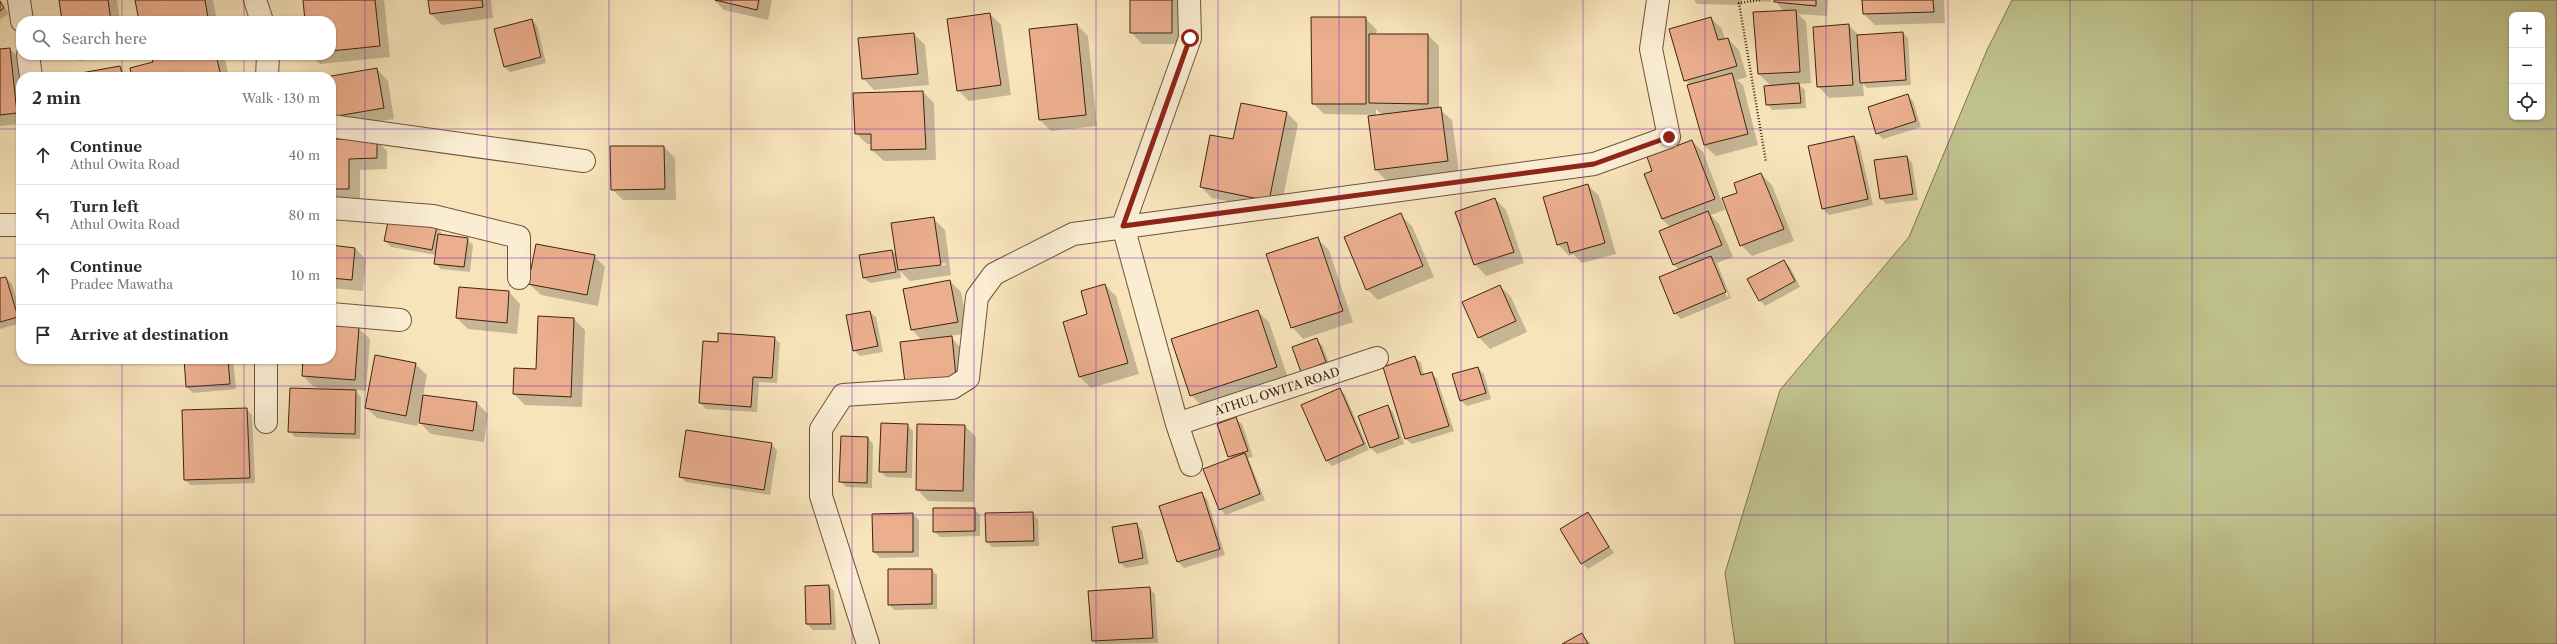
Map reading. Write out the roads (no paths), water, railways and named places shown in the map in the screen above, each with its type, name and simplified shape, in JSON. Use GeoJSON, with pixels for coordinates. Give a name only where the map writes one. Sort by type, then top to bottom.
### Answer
{"type":"FeatureCollection","features":[{"type":"Feature","properties":{"kind":"street"},"geometry":{"type":"LineString","coordinates":[[19,0],[21,16]]}},
{"type":"Feature","properties":{"kind":"street"},"geometry":{"type":"LineString","coordinates":[[255,0],[260,16]]}},
{"type":"Feature","properties":{"kind":"street"},"geometry":{"type":"LineString","coordinates":[[1190,0],[1190,38],[1123,226],[1177,424],[1191,465]]}},
{"type":"Feature","properties":{"kind":"street"},"geometry":{"type":"LineString","coordinates":[[868,644],[821,496],[821,429],[843,395],[952,388],[968,378],[977,297],[994,274],[1074,234],[1123,226],[1594,164],[1669,137],[1651,49],[1658,0]]}},
{"type":"Feature","properties":{"kind":"street"},"geometry":{"type":"LineString","coordinates":[[29,60],[30,72]]}},
{"type":"Feature","properties":{"kind":"street"},"geometry":{"type":"LineString","coordinates":[[267,72],[268,60]]}},
{"type":"Feature","properties":{"kind":"street"},"geometry":{"type":"LineString","coordinates":[[336,127],[584,161]]}},
{"type":"Feature","properties":{"kind":"street"},"geometry":{"type":"LineString","coordinates":[[336,208],[433,216],[520,237],[519,278]]}},
{"type":"Feature","properties":{"kind":"street"},"geometry":{"type":"LineString","coordinates":[[0,225],[16,225]]}},
{"type":"Feature","properties":{"kind":"street"},"geometry":{"type":"LineString","coordinates":[[336,314],[400,320]]}},
{"type":"Feature","properties":{"kind":"street","name":"ATHUL OWITA ROAD"},"geometry":{"type":"LineString","coordinates":[[1177,424],[1377,358]]}},
{"type":"Feature","properties":{"kind":"street"},"geometry":{"type":"LineString","coordinates":[[266,364],[266,422]]}}]}
